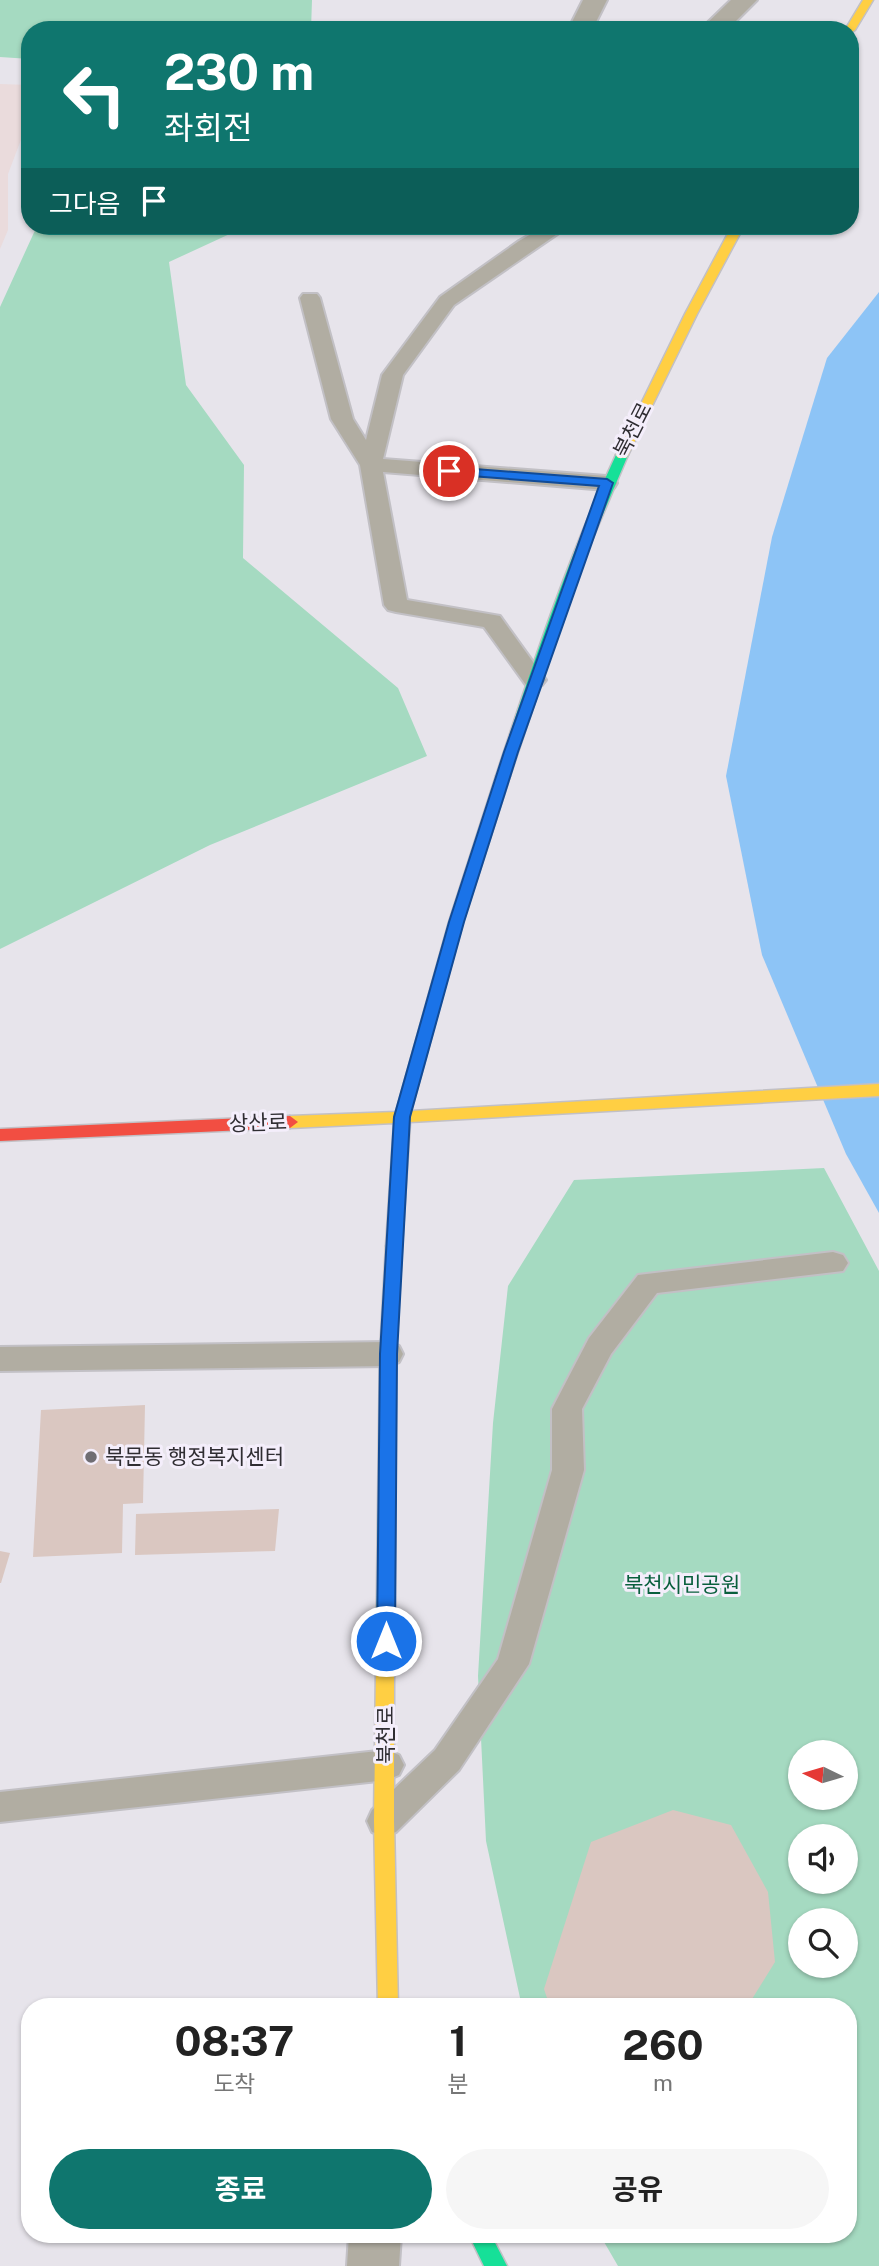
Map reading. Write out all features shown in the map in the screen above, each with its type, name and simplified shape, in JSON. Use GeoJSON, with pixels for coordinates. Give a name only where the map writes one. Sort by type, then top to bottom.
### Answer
{"type":"FeatureCollection","features":[{"type":"Feature","properties":{"kind":"street"},"geometry":{"type":"LineString","coordinates":[[584,21],[595,0]]}},
{"type":"Feature","properties":{"kind":"street"},"geometry":{"type":"LineString","coordinates":[[722,21],[744,0]]}},
{"type":"Feature","properties":{"kind":"street"},"geometry":{"type":"LineString","coordinates":[[856,21],[869,0]]}},
{"type":"Feature","properties":{"kind":"street","name":"북천로"},"geometry":{"type":"LineString","coordinates":[[388,1998],[384,1821],[387,1765],[388,1354],[402,1117],[456,922],[534,680],[607,483],[733,235]]}},
{"type":"Feature","properties":{"kind":"street","name":"상산로"},"geometry":{"type":"LineString","coordinates":[[0,1135],[517,1112],[879,1090]]}},
{"type":"Feature","properties":{"kind":"street"},"geometry":{"type":"LineString","coordinates":[[373,2266],[374,2243]]}},
{"type":"Feature","properties":{"kind":"street"},"geometry":{"type":"LineString","coordinates":[[484,2243],[496,2266]]}},
{"type":"Feature","properties":{"kind":"lane"},"geometry":{"type":"LineString","coordinates":[[371,465],[393,375],[447,301],[546,235]]}},
{"type":"Feature","properties":{"kind":"lane"},"geometry":{"type":"LineString","coordinates":[[310,298],[342,419],[371,465],[396,605],[492,621],[534,680]]}},
{"type":"Feature","properties":{"kind":"lane"},"geometry":{"type":"LineString","coordinates":[[371,465],[607,483]]}},
{"type":"Feature","properties":{"kind":"lane"},"geometry":{"type":"LineString","coordinates":[[384,1821],[447,1760],[513,1664],[568,1470],[567,1409],[600,1346],[648,1283],[833,1263]]}},
{"type":"Feature","properties":{"kind":"lane"},"geometry":{"type":"LineString","coordinates":[[0,1359],[388,1354]]}},
{"type":"Feature","properties":{"kind":"lane"},"geometry":{"type":"LineString","coordinates":[[0,1807],[387,1765]]}},
{"type":"Feature","properties":{"kind":"shaded area"},"geometry":{"type":"Polygon","coordinates":[[[0,84],[21,85],[21,140],[8,174],[8,230],[0,249],[0,84]]]}},
{"type":"Feature","properties":{"kind":"green space"},"geometry":{"type":"Polygon","coordinates":[[[0,0],[312,0],[311,21],[21,21],[21,58],[0,57],[0,0]]]}},
{"type":"Feature","properties":{"kind":"green space"},"geometry":{"type":"Polygon","coordinates":[[[33,235],[228,235],[169,262],[186,385],[244,465],[243,558],[398,688],[427,756],[210,845],[0,949],[0,307],[33,235]]]}},
{"type":"Feature","properties":{"kind":"green space","name":"북천시민공원"},"geometry":{"type":"Polygon","coordinates":[[[824,1168],[879,1271],[879,2266],[618,2266],[605,2243],[857,2243],[857,1998],[520,1998],[486,1841],[478,1676],[493,1423],[508,1286],[574,1180],[824,1168]]]}},
{"type":"Feature","properties":{"kind":"water"},"geometry":{"type":"Polygon","coordinates":[[[879,292],[879,1213],[846,1154],[762,955],[726,776],[772,537],[827,358],[879,292]]]}},
{"type":"Feature","properties":{"kind":"building","name":"북문동 행정복지센터"},"geometry":{"type":"Polygon","coordinates":[[[145,1405],[143,1503],[123,1504],[122,1553],[33,1557],[41,1410],[145,1405]]]}},
{"type":"Feature","properties":{"kind":"building"},"geometry":{"type":"Polygon","coordinates":[[[279,1509],[275,1551],[135,1555],[136,1514],[279,1509]]]}},
{"type":"Feature","properties":{"kind":"building"},"geometry":{"type":"Polygon","coordinates":[[[0,1551],[10,1553],[1,1583],[0,1583],[0,1551]]]}},
{"type":"Feature","properties":{"kind":"building"},"geometry":{"type":"Polygon","coordinates":[[[673,1810],[731,1825],[768,1892],[775,1962],[753,1998],[547,1998],[544,1989],[591,1842],[673,1810]]]}},
{"type":"Feature","properties":{"kind":"traffic: fast"},"geometry":{"type":"LineString","coordinates":[[503,776],[572,573],[622,455]]}},
{"type":"Feature","properties":{"kind":"traffic: fast"},"geometry":{"type":"LineString","coordinates":[[385,1668],[388,1354],[394,1246]]}},
{"type":"Feature","properties":{"kind":"traffic: fast"},"geometry":{"type":"LineString","coordinates":[[484,2243],[496,2266]]}},
{"type":"Feature","properties":{"kind":"traffic: slow"},"geometry":{"type":"LineString","coordinates":[[855,21],[868,0]]}},
{"type":"Feature","properties":{"kind":"traffic: slow"},"geometry":{"type":"LineString","coordinates":[[622,455],[733,235]]}},
{"type":"Feature","properties":{"kind":"traffic: slow"},"geometry":{"type":"LineString","coordinates":[[394,1246],[402,1117],[456,922],[503,776]]}},
{"type":"Feature","properties":{"kind":"traffic: slow"},"geometry":{"type":"LineString","coordinates":[[290,1122],[517,1112],[879,1090]]}},
{"type":"Feature","properties":{"kind":"traffic: slow"},"geometry":{"type":"LineString","coordinates":[[385,1668],[384,1821],[388,1998]]}},
{"type":"Feature","properties":{"kind":"traffic: jam"},"geometry":{"type":"LineString","coordinates":[[0,1135],[290,1122]]}},
{"type":"Feature","properties":{"kind":"place","name":"북문동 행정복지센터"},"geometry":{"type":"Point","coordinates":[91,1457]}},
{"type":"Feature","properties":{"kind":"route"},"geometry":{"type":"LineString","coordinates":[[386,1641],[388,1354],[402,1117],[456,922],[534,680],[607,483],[449,471]]}}]}
